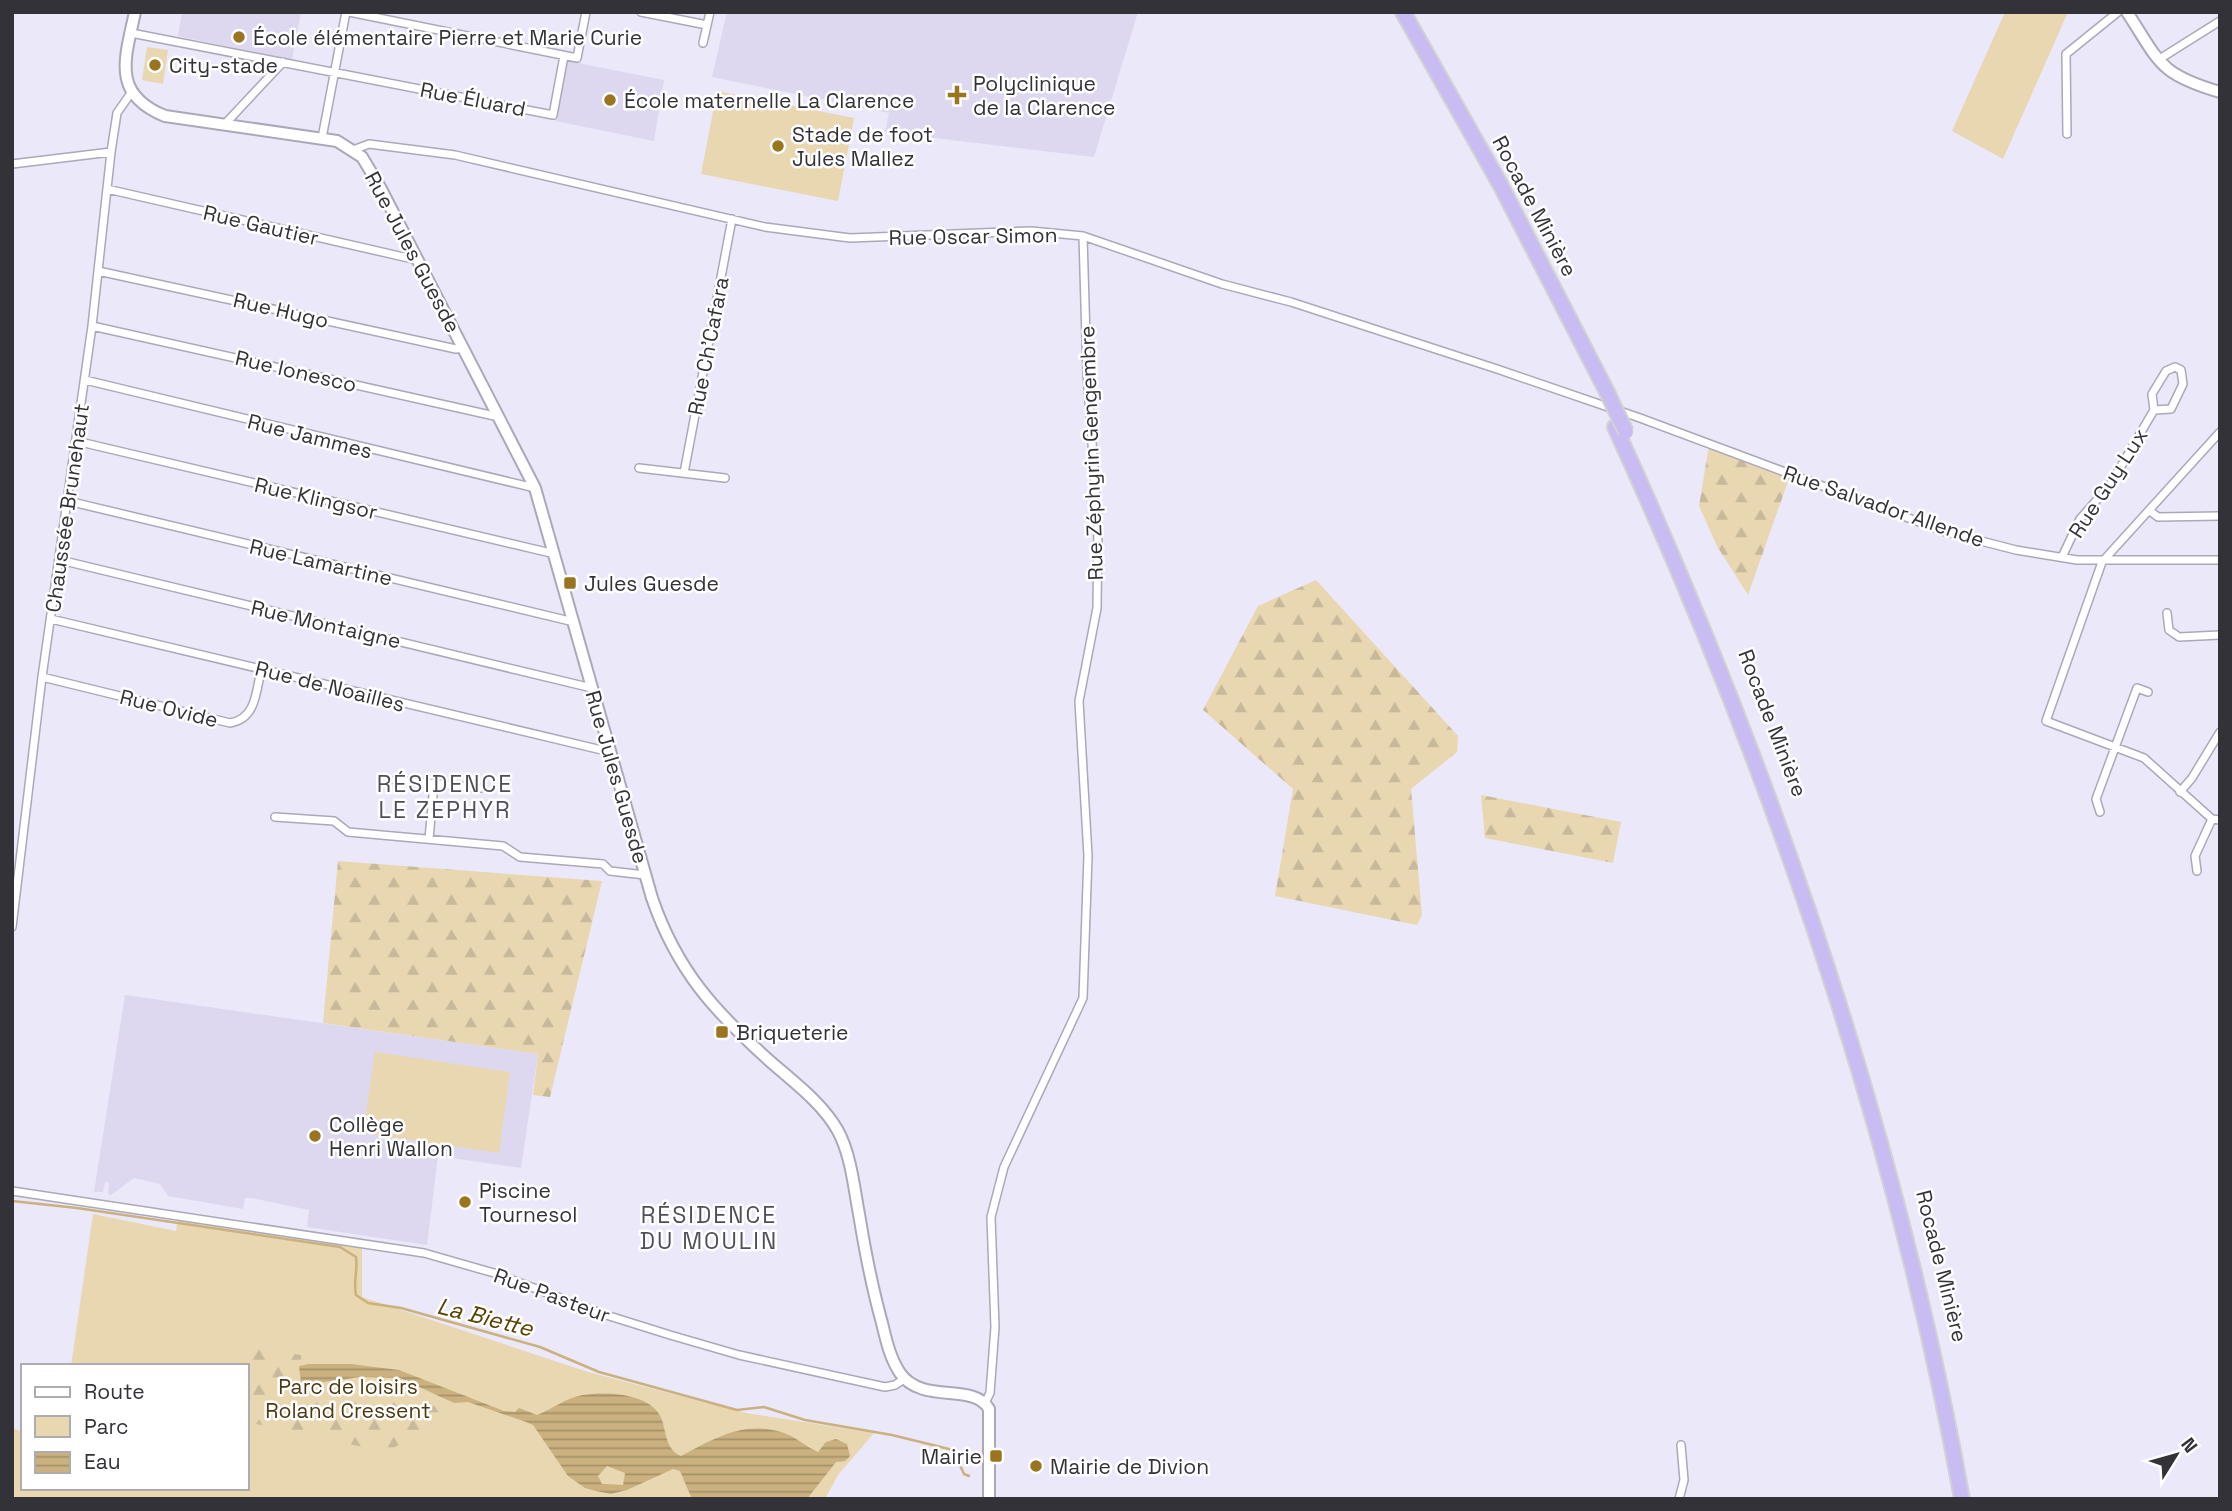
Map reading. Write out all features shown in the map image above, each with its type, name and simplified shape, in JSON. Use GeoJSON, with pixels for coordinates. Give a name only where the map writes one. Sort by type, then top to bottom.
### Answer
{"type":"FeatureCollection","features":[{"type":"Feature","properties":{"kind":"highway","name":"Rocade Minière"},"geometry":{"type":"LineString","coordinates":[[1395,12],[1603,391]]}},
{"type":"Feature","properties":{"kind":"highway","name":"Rocade Minière"},"geometry":{"type":"LineString","coordinates":[[1403,12],[1500,184],[1603,391],[1709,616],[1746,708],[1843,985],[1917,1250],[1971,1499]]}},
{"type":"Feature","properties":{"kind":"highway","name":"Rocade Minière"},"geometry":{"type":"LineString","coordinates":[[1621,429],[1743,726],[1826,961],[1907,1240],[1938,1375],[1962,1499]]}},
{"type":"Feature","properties":{"kind":"main road"},"geometry":{"type":"LineString","coordinates":[[135,12],[125,79],[131,93],[144,107],[165,116],[337,141],[353,150]]}},
{"type":"Feature","properties":{"kind":"main road"},"geometry":{"type":"LineString","coordinates":[[2127,12],[2170,74],[2220,92]]}},
{"type":"Feature","properties":{"kind":"main road","name":"Rue Jules Guesde"},"geometry":{"type":"LineString","coordinates":[[353,150],[380,187],[535,488],[556,553],[645,874],[669,942],[694,985],[722,1017],[812,1098],[839,1133],[853,1178],[877,1307],[890,1353],[904,1378]]}},
{"type":"Feature","properties":{"kind":"main road"},"geometry":{"type":"LineString","coordinates":[[904,1378],[919,1389],[970,1396],[985,1403],[989,1422],[989,1499]]}},
{"type":"Feature","properties":{"kind":"street"},"geometry":{"type":"LineString","coordinates":[[322,138],[347,12],[577,58],[586,12]]}},
{"type":"Feature","properties":{"kind":"street"},"geometry":{"type":"LineString","coordinates":[[641,12],[707,25]]}},
{"type":"Feature","properties":{"kind":"street"},"geometry":{"type":"LineString","coordinates":[[703,43],[709,12]]}},
{"type":"Feature","properties":{"kind":"street"},"geometry":{"type":"LineString","coordinates":[[2067,134],[2066,54],[2118,12]]}},
{"type":"Feature","properties":{"kind":"street"},"geometry":{"type":"LineString","coordinates":[[2158,60],[2220,21]]}},
{"type":"Feature","properties":{"kind":"street"},"geometry":{"type":"LineString","coordinates":[[131,33],[334,73]]}},
{"type":"Feature","properties":{"kind":"street","name":"Rue Éluard"},"geometry":{"type":"LineString","coordinates":[[334,73],[553,115],[564,56]]}},
{"type":"Feature","properties":{"kind":"street"},"geometry":{"type":"LineString","coordinates":[[225,124],[283,62]]}},
{"type":"Feature","properties":{"kind":"street","name":"Chaussée Brunehaut"},"geometry":{"type":"LineString","coordinates":[[12,928],[42,677],[92,326],[111,152],[117,113],[131,93]]}},
{"type":"Feature","properties":{"kind":"street","name":"Rue Oscar Simon"},"geometry":{"type":"LineString","coordinates":[[353,150],[369,144],[455,155],[798,233],[850,238],[1031,231],[1083,236],[1222,285],[1291,302],[1640,418]]}},
{"type":"Feature","properties":{"kind":"street"},"geometry":{"type":"LineString","coordinates":[[12,164],[111,152]]}},
{"type":"Feature","properties":{"kind":"street","name":"Rue Gautier"},"geometry":{"type":"LineString","coordinates":[[107,189],[417,260]]}},
{"type":"Feature","properties":{"kind":"street","name":"Rue Ch'Cafara"},"geometry":{"type":"LineString","coordinates":[[684,473],[732,219]]}},
{"type":"Feature","properties":{"kind":"street","name":"Rue Zéphyrin Gengembre"},"geometry":{"type":"LineString","coordinates":[[985,1403],[990,1393],[995,1326],[991,1217],[1004,1167],[1083,998],[1088,856],[1079,701],[1097,608],[1098,526],[1087,373],[1083,236]]}},
{"type":"Feature","properties":{"kind":"street","name":"Rue Hugo"},"geometry":{"type":"LineString","coordinates":[[98,271],[456,349],[464,348]]}},
{"type":"Feature","properties":{"kind":"street","name":"Rue Ionesco"},"geometry":{"type":"LineString","coordinates":[[92,326],[500,417]]}},
{"type":"Feature","properties":{"kind":"street","name":"Rue Guy Lux"},"geometry":{"type":"LineString","coordinates":[[2062,557],[2080,519],[2110,485],[2154,410],[2152,394],[2166,372],[2175,367],[2181,370],[2183,384],[2171,409],[2154,410]]}},
{"type":"Feature","properties":{"kind":"street","name":"Rue Jammes"},"geometry":{"type":"LineString","coordinates":[[85,380],[535,488]]}},
{"type":"Feature","properties":{"kind":"street","name":"Rue Salvador Allende"},"geometry":{"type":"LineString","coordinates":[[1640,418],[1946,532],[2016,550],[2102,562],[2220,560]]}},
{"type":"Feature","properties":{"kind":"street"},"geometry":{"type":"LineString","coordinates":[[2197,871],[2195,856],[2216,819],[2180,792],[2144,758],[2046,721],[2102,562],[2220,432]]}},
{"type":"Feature","properties":{"kind":"street","name":"Rue Klingsor"},"geometry":{"type":"LineString","coordinates":[[76,441],[556,553]]}},
{"type":"Feature","properties":{"kind":"street"},"geometry":{"type":"LineString","coordinates":[[639,468],[725,478]]}},
{"type":"Feature","properties":{"kind":"street","name":"Rue Lamartine"},"geometry":{"type":"LineString","coordinates":[[68,501],[574,622]]}},
{"type":"Feature","properties":{"kind":"street"},"geometry":{"type":"LineString","coordinates":[[2150,511],[2158,517],[2220,516]]}},
{"type":"Feature","properties":{"kind":"street","name":"Rue Montaigne"},"geometry":{"type":"LineString","coordinates":[[60,560],[592,688]]}},
{"type":"Feature","properties":{"kind":"street"},"geometry":{"type":"LineString","coordinates":[[2167,613],[2169,630],[2179,637],[2220,635]]}},
{"type":"Feature","properties":{"kind":"street","name":"Rue de Noailles"},"geometry":{"type":"LineString","coordinates":[[51,619],[610,752]]}},
{"type":"Feature","properties":{"kind":"street","name":"Rue Ovide"},"geometry":{"type":"LineString","coordinates":[[42,677],[230,723],[247,716],[252,710],[261,670]]}},
{"type":"Feature","properties":{"kind":"street"},"geometry":{"type":"LineString","coordinates":[[2100,812],[2096,799],[2137,688],[2148,692]]}},
{"type":"Feature","properties":{"kind":"street"},"geometry":{"type":"LineString","coordinates":[[2180,792],[2192,778],[2220,732]]}},
{"type":"Feature","properties":{"kind":"street"},"geometry":{"type":"LineString","coordinates":[[395,779],[481,788]]}},
{"type":"Feature","properties":{"kind":"street"},"geometry":{"type":"LineString","coordinates":[[429,839],[434,784]]}},
{"type":"Feature","properties":{"kind":"street"},"geometry":{"type":"LineString","coordinates":[[275,817],[334,821],[348,832],[503,846],[520,857],[603,864],[610,872],[645,874]]}},
{"type":"Feature","properties":{"kind":"street","name":"Rue Pasteur"},"geometry":{"type":"LineString","coordinates":[[12,1191],[424,1253],[494,1273],[603,1314],[740,1355],[885,1387],[895,1385],[904,1378]]}},
{"type":"Feature","properties":{"kind":"street"},"geometry":{"type":"LineString","coordinates":[[1679,1499],[1684,1480],[1681,1444]]}},
{"type":"Feature","properties":{"kind":"shaded area","name":"École élémentaire Pierre et Marie Curie"},"geometry":{"type":"Polygon","coordinates":[[[182,12],[301,12],[292,60],[178,36],[182,12]]]}},
{"type":"Feature","properties":{"kind":"shaded area","name":"Polyclinique de la Clarence"},"geometry":{"type":"Polygon","coordinates":[[[727,12],[1138,12],[1094,157],[885,132],[889,113],[712,77],[727,12]]]}},
{"type":"Feature","properties":{"kind":"shaded area","name":"École maternelle La Clarence"},"geometry":{"type":"Polygon","coordinates":[[[568,61],[664,80],[654,141],[555,121],[568,61]]]}},
{"type":"Feature","properties":{"kind":"shaded area","name":"Collège Henri Wallon"},"geometry":{"type":"Polygon","coordinates":[[[125,995],[538,1054],[521,1168],[438,1156],[427,1245],[307,1227],[309,1210],[251,1198],[245,1198],[243,1209],[168,1196],[160,1184],[134,1178],[111,1195],[108,1194],[109,1183],[105,1182],[103,1192],[94,1192],[125,995]]]}},
{"type":"Feature","properties":{"kind":"green space"},"geometry":{"type":"Polygon","coordinates":[[[2005,12],[2068,12],[2003,159],[1952,131],[2005,12]]]}},
{"type":"Feature","properties":{"kind":"green space","name":"City-stade"},"geometry":{"type":"Polygon","coordinates":[[[147,47],[168,50],[163,84],[142,80],[147,47]]]}},
{"type":"Feature","properties":{"kind":"green space","name":"Stade de foot Jules Mallez"},"geometry":{"type":"Polygon","coordinates":[[[717,91],[854,118],[838,201],[701,174],[717,91]]]}},
{"type":"Feature","properties":{"kind":"green space"},"geometry":{"type":"Polygon","coordinates":[[[1709,445],[1791,473],[1748,595],[1717,546],[1699,506],[1709,445]]]}},
{"type":"Feature","properties":{"kind":"green space"},"geometry":{"type":"Polygon","coordinates":[[[1316,580],[1458,736],[1457,752],[1411,789],[1422,915],[1417,925],[1275,896],[1293,789],[1203,710],[1258,606],[1316,580]]]}},
{"type":"Feature","properties":{"kind":"green space"},"geometry":{"type":"Polygon","coordinates":[[[1481,795],[1621,822],[1613,863],[1485,838],[1481,795]]]}},
{"type":"Feature","properties":{"kind":"green space"},"geometry":{"type":"Polygon","coordinates":[[[338,861],[602,881],[550,1097],[533,1095],[538,1054],[323,1023],[338,861]]]}},
{"type":"Feature","properties":{"kind":"green space"},"geometry":{"type":"Polygon","coordinates":[[[375,1052],[510,1072],[499,1153],[363,1133],[375,1052]]]}},
{"type":"Feature","properties":{"kind":"green space","name":"Parc de loisirs Roland Cressent"},"geometry":{"type":"Polygon","coordinates":[[[93,1214],[176,1231],[178,1219],[362,1248],[362,1297],[588,1372],[746,1413],[874,1433],[838,1475],[825,1499],[12,1499],[12,1428],[21,1431],[21,1490],[248,1490],[248,1364],[71,1364],[93,1214]]]}},
{"type":"Feature","properties":{"kind":"green space"},"geometry":{"type":"Polygon","coordinates":[[[234,1345],[301,1355],[302,1389],[457,1409],[387,1452],[248,1422],[248,1364],[228,1364],[234,1345]]]}},
{"type":"Feature","properties":{"kind":"water"},"geometry":{"type":"Polygon","coordinates":[[[351,1364],[399,1370],[504,1411],[515,1412],[519,1408],[537,1415],[583,1395],[604,1393],[628,1396],[649,1404],[657,1411],[669,1445],[681,1456],[733,1432],[760,1428],[789,1435],[818,1452],[826,1442],[836,1439],[847,1444],[850,1456],[845,1461],[836,1462],[807,1499],[692,1499],[680,1471],[673,1469],[627,1490],[611,1494],[585,1488],[568,1476],[533,1425],[526,1422],[468,1402],[454,1403],[400,1378],[360,1377],[311,1384],[301,1382],[299,1366],[351,1364]],[[607,1466],[598,1476],[602,1484],[623,1485],[625,1473],[607,1466]]]}},
{"type":"Feature","properties":{"kind":"waterway","name":"La Biette"},"geometry":{"type":"LineString","coordinates":[[12,1201],[340,1247],[356,1257],[356,1295],[368,1303],[401,1308],[540,1347],[599,1372],[737,1410],[764,1407],[805,1420],[892,1435],[953,1450],[964,1474],[969,1476]]}},
{"type":"Feature","properties":{"kind":"place","name":"École élémentaire Pierre et Marie Curie"},"geometry":{"type":"Point","coordinates":[239,37]}},
{"type":"Feature","properties":{"kind":"place","name":"City-stade"},"geometry":{"type":"Point","coordinates":[155,65]}},
{"type":"Feature","properties":{"kind":"place","name":"Polyclinique de la Clarence"},"geometry":{"type":"Point","coordinates":[957,95]}},
{"type":"Feature","properties":{"kind":"place","name":"École maternelle La Clarence"},"geometry":{"type":"Point","coordinates":[610,100]}},
{"type":"Feature","properties":{"kind":"place","name":"Stade de foot Jules Mallez"},"geometry":{"type":"Point","coordinates":[778,146]}},
{"type":"Feature","properties":{"kind":"place","name":"Jules Guesde"},"geometry":{"type":"Point","coordinates":[570,583]}},
{"type":"Feature","properties":{"kind":"place","name":"Briqueterie"},"geometry":{"type":"Point","coordinates":[722,1032]}},
{"type":"Feature","properties":{"kind":"place","name":"Collège Henri Wallon"},"geometry":{"type":"Point","coordinates":[315,1136]}},
{"type":"Feature","properties":{"kind":"place","name":"Piscine Tournesol"},"geometry":{"type":"Point","coordinates":[465,1202]}},
{"type":"Feature","properties":{"kind":"place","name":"Mairie"},"geometry":{"type":"Point","coordinates":[996,1456]}},
{"type":"Feature","properties":{"kind":"place","name":"Mairie de Divion"},"geometry":{"type":"Point","coordinates":[1036,1466]}},
{"type":"Feature","properties":{"kind":"district","name":"RÉSIDENCE LE ZEPHYR"},"geometry":{"type":"Point","coordinates":[445,797]}},
{"type":"Feature","properties":{"kind":"district","name":"RÉSIDENCE DU MOULIN"},"geometry":{"type":"Point","coordinates":[709,1228]}}]}
